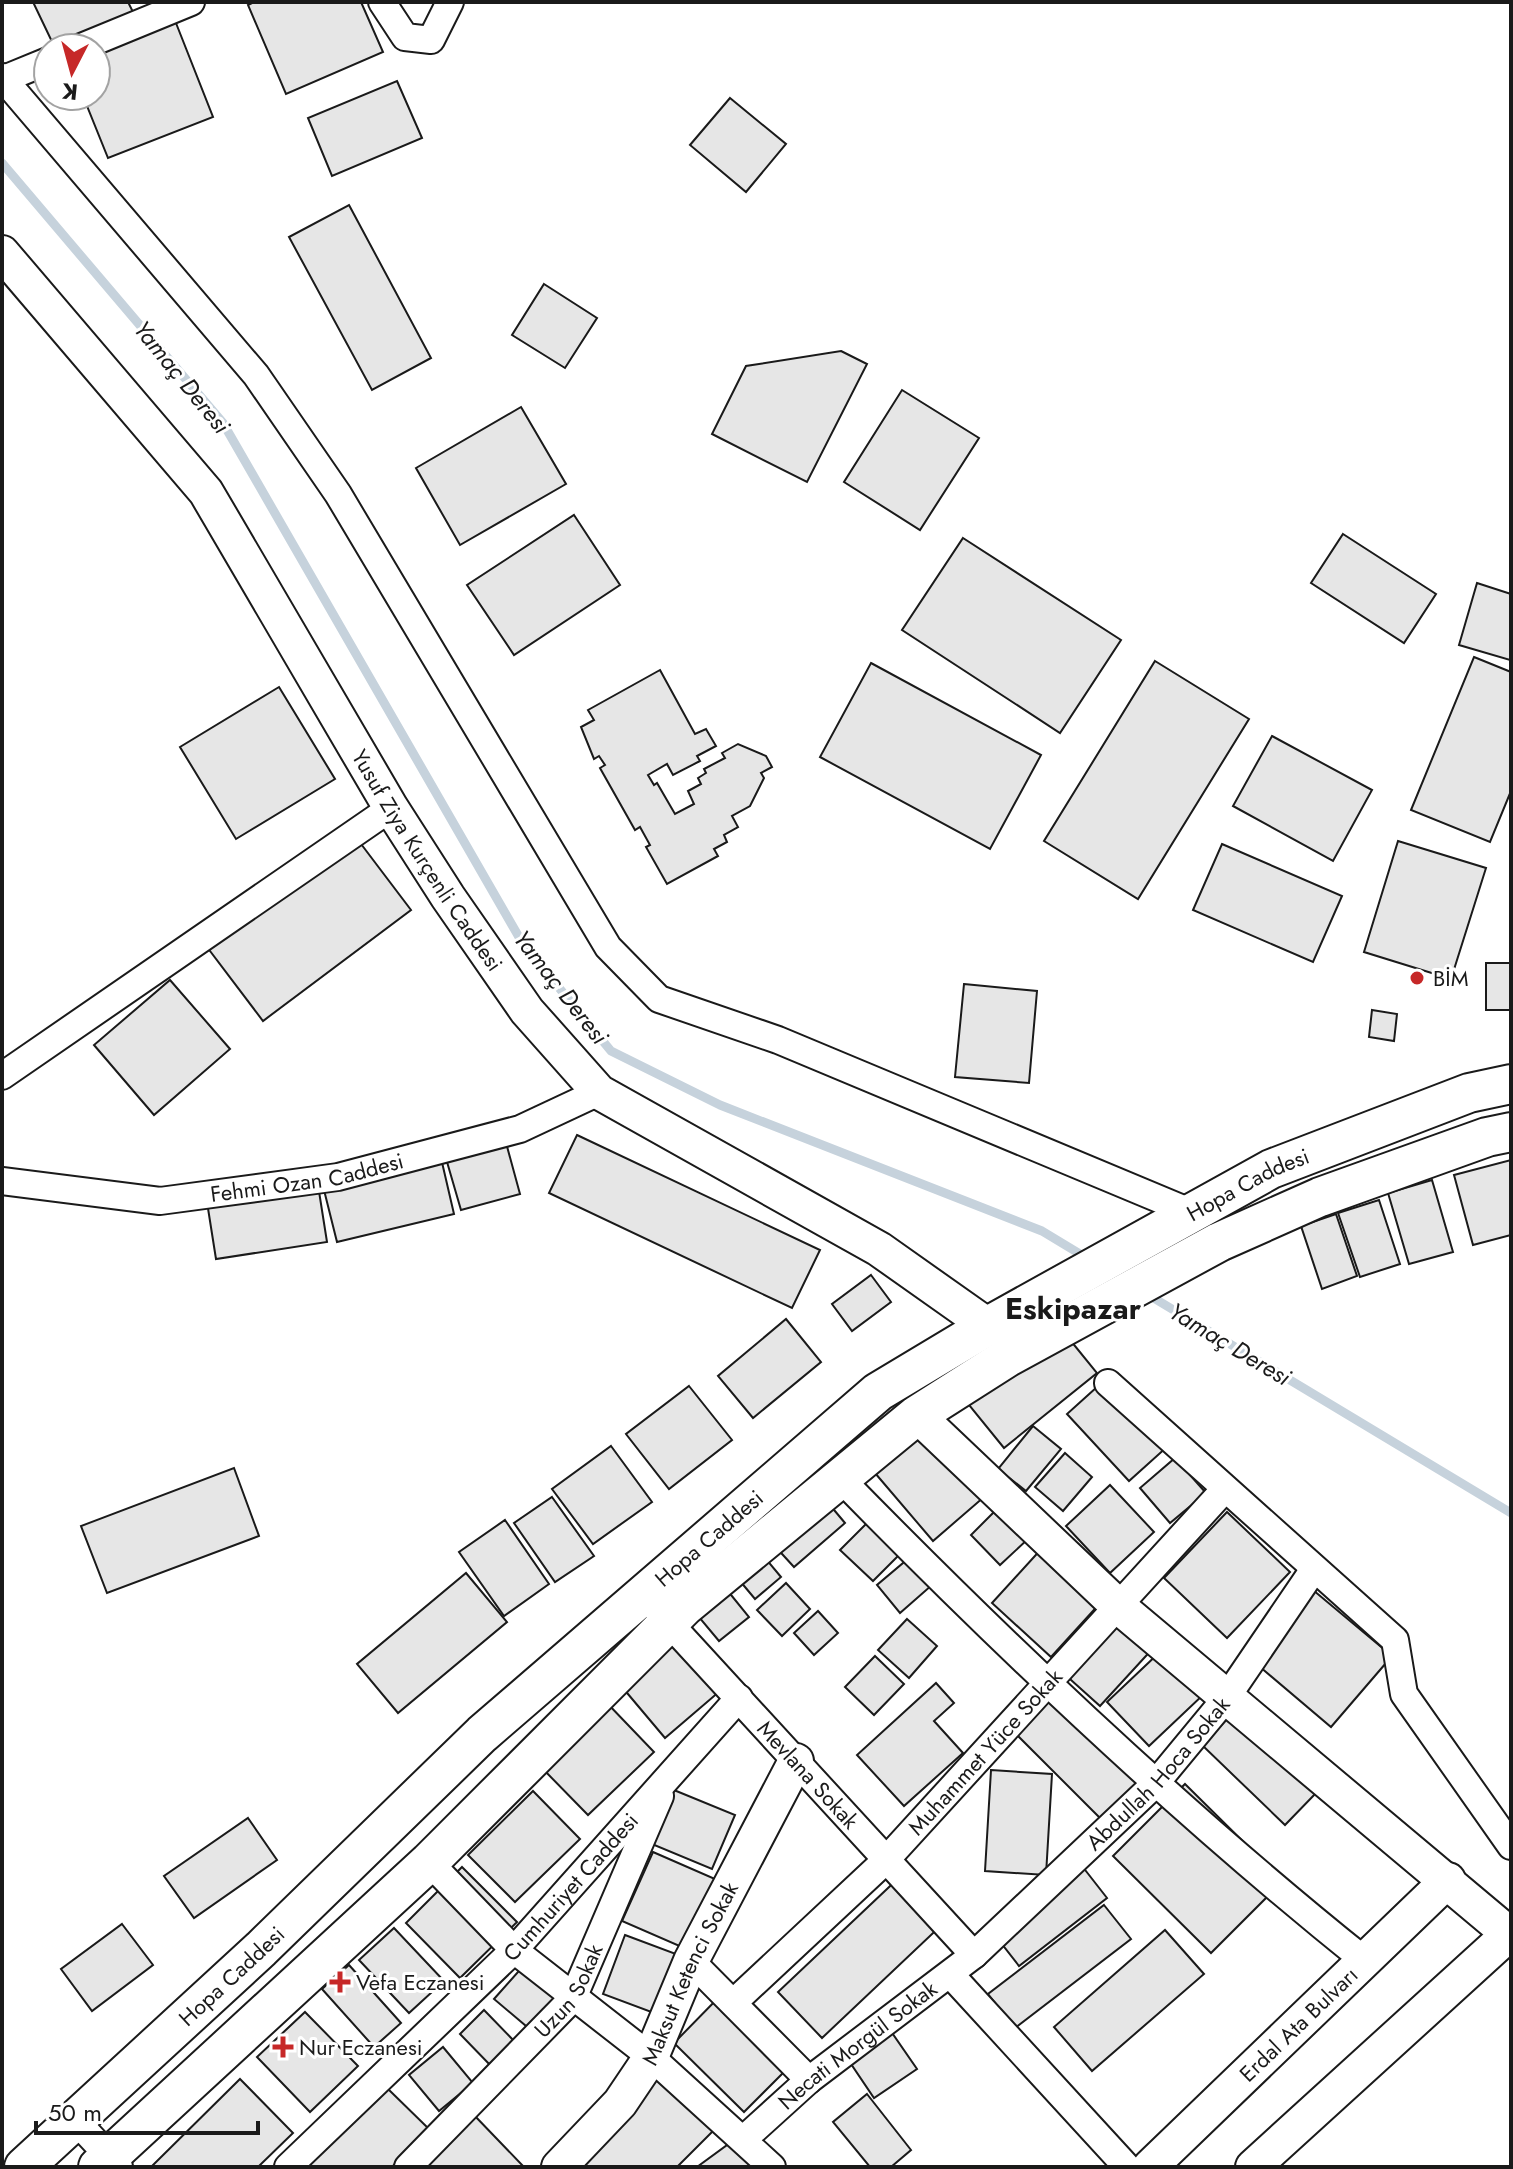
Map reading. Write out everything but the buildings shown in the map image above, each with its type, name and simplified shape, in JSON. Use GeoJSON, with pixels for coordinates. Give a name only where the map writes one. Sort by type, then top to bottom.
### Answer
{"type":"FeatureCollection","features":[{"type":"Feature","properties":{"kind":"main road","name":"Hopa Caddesi"},"geometry":{"type":"LineString","coordinates":[[109,2163],[429,1862],[669,1622],[917,1415],[998,1342],[1195,1214],[1271,1169],[1469,1093],[1511,1084]]}},
{"type":"Feature","properties":{"kind":"main road","name":"Hopa Caddesi"},"geometry":{"type":"LineString","coordinates":[[24,2167],[261,1949],[482,1734],[878,1392],[998,1342],[1320,1197],[1487,1137],[1511,1132]]}},
{"type":"Feature","properties":{"kind":"street"},"geometry":{"type":"LineString","coordinates":[[112,34],[191,2]]}},
{"type":"Feature","properties":{"kind":"street"},"geometry":{"type":"LineString","coordinates":[[382,2],[405,37],[431,40],[450,2]]}},
{"type":"Feature","properties":{"kind":"street"},"geometry":{"type":"LineString","coordinates":[[32,67],[3,78],[256,375],[338,494],[608,947],[659,999],[778,1040],[1195,1214]]}},
{"type":"Feature","properties":{"kind":"street","name":"Yusuf Ziya Kurçenli Caddesi"},"geometry":{"type":"LineString","coordinates":[[2,253],[206,492],[391,808],[527,1011],[599,1092],[879,1249],[998,1342]]}},
{"type":"Feature","properties":{"kind":"street"},"geometry":{"type":"LineString","coordinates":[[2,1076],[391,808]]}},
{"type":"Feature","properties":{"kind":"street","name":"Fehmi Ozan Caddesi"},"geometry":{"type":"LineString","coordinates":[[2,1181],[160,1201],[338,1177],[520,1129],[599,1092]]}},
{"type":"Feature","properties":{"kind":"street"},"geometry":{"type":"LineString","coordinates":[[1108,1383],[1395,1640],[1404,1694],[1511,1846]]}},
{"type":"Feature","properties":{"kind":"street"},"geometry":{"type":"LineString","coordinates":[[917,1415],[1118,1606],[1510,1933],[1253,2167]]}},
{"type":"Feature","properties":{"kind":"street"},"geometry":{"type":"LineString","coordinates":[[839,1477],[1046,1685],[1265,1881],[1364,1960]]}},
{"type":"Feature","properties":{"kind":"street","name":"Muhammet Yüce Sokak"},"geometry":{"type":"LineString","coordinates":[[733,2003],[885,1861],[1224,1490]]}},
{"type":"Feature","properties":{"kind":"street","name":"Abdullah Hoca Sokak"},"geometry":{"type":"LineString","coordinates":[[974,1955],[1155,1784],[1227,1697],[1314,1569]]}},
{"type":"Feature","properties":{"kind":"street","name":"Mevlana Sokak"},"geometry":{"type":"LineString","coordinates":[[640,1596],[669,1622],[974,1955]]}},
{"type":"Feature","properties":{"kind":"street","name":"Cumhuriyet Caddesi"},"geometry":{"type":"LineString","coordinates":[[288,2167],[514,1950],[739,1698]]}},
{"type":"Feature","properties":{"kind":"street","name":"Maksut Ketenci Sokak"},"geometry":{"type":"LineString","coordinates":[[559,2167],[620,2103],[651,2057],[691,1961],[796,1761]]}},
{"type":"Feature","properties":{"kind":"street","name":"Uzun Sokak"},"geometry":{"type":"LineString","coordinates":[[408,2167],[573,1998],[670,1773]]}},
{"type":"Feature","properties":{"kind":"street"},"geometry":{"type":"LineString","coordinates":[[429,1862],[514,1950],[651,2057],[745,2138],[772,2167]]}},
{"type":"Feature","properties":{"kind":"street","name":"Erdal Ata Bulvarı"},"geometry":{"type":"LineString","coordinates":[[1150,2167],[1448,1880]]}},
{"type":"Feature","properties":{"kind":"street","name":"Necati Morgül Sokak"},"geometry":{"type":"LineString","coordinates":[[745,2138],[809,2080],[974,1955]]}},
{"type":"Feature","properties":{"kind":"street"},"geometry":{"type":"LineString","coordinates":[[691,1961],[809,2080]]}},
{"type":"Feature","properties":{"kind":"street"},"geometry":{"type":"LineString","coordinates":[[950,1974],[1127,2167]]}},
{"type":"Feature","properties":{"kind":"street"},"geometry":{"type":"LineString","coordinates":[[76,2121],[109,2163]]}},
{"type":"Feature","properties":{"kind":"waterway","name":"Yamaç Deresi"},"geometry":{"type":"LineString","coordinates":[[2,163],[223,423],[523,944],[611,1051],[720,1105],[1042,1231],[1090,1260]]}},
{"type":"Feature","properties":{"kind":"waterway","name":"Yamaç Deresi"},"geometry":{"type":"LineString","coordinates":[[1147,1294],[1511,1513]]}},
{"type":"Feature","properties":{"kind":"place","name":"BİM"},"geometry":{"type":"Point","coordinates":[1417,978]}},
{"type":"Feature","properties":{"kind":"place","name":"Vefa Eczanesi"},"geometry":{"type":"Point","coordinates":[340,1982]}},
{"type":"Feature","properties":{"kind":"place","name":"Nur Eczanesi"},"geometry":{"type":"Point","coordinates":[283,2047]}},
{"type":"Feature","properties":{"kind":"district","name":"Eskipazar"},"geometry":{"type":"Point","coordinates":[1073,1308]}}]}
